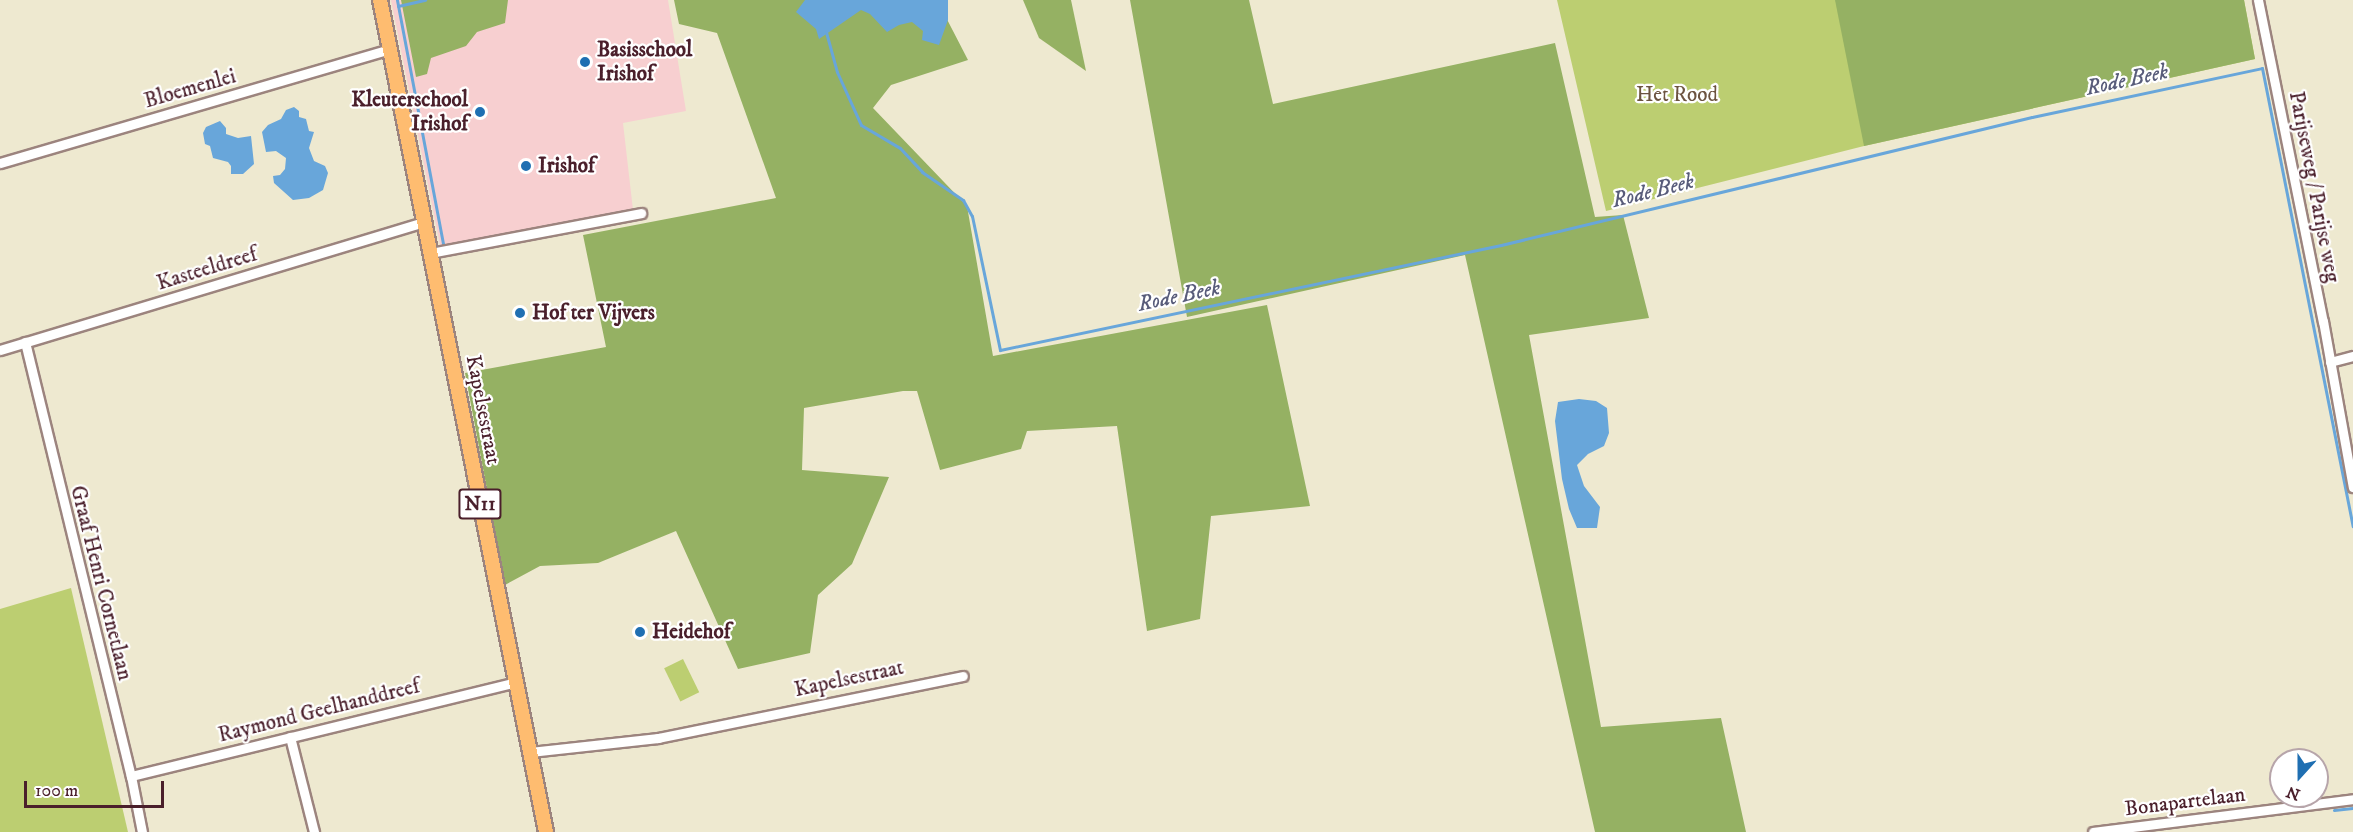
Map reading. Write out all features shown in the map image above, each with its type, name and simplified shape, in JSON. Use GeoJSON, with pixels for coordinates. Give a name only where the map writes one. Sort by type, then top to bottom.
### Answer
{"type":"FeatureCollection","features":[{"type":"Feature","properties":{"kind":"main road","name":"Kapelsestraat"},"geometry":{"type":"LineString","coordinates":[[380,0],[546,832]]}},
{"type":"Feature","properties":{"kind":"street","name":"Parijseweg / Parijse weg"},"geometry":{"type":"LineString","coordinates":[[2258,0],[2353,487]]}},
{"type":"Feature","properties":{"kind":"street","name":"Bloemenlei"},"geometry":{"type":"LineString","coordinates":[[0,163],[389,49]]}},
{"type":"Feature","properties":{"kind":"street"},"geometry":{"type":"LineString","coordinates":[[430,253],[642,213]]}},
{"type":"Feature","properties":{"kind":"street","name":"Kasteeldreef"},"geometry":{"type":"LineString","coordinates":[[0,350],[424,222]]}},
{"type":"Feature","properties":{"kind":"street","name":"Graaf Henri Cornetlaan"},"geometry":{"type":"LineString","coordinates":[[25,342],[131,776],[142,832]]}},
{"type":"Feature","properties":{"kind":"street"},"geometry":{"type":"LineString","coordinates":[[2330,363],[2353,356]]}},
{"type":"Feature","properties":{"kind":"street","name":"Kapelsestraat"},"geometry":{"type":"LineString","coordinates":[[530,752],[658,738],[963,676]]}},
{"type":"Feature","properties":{"kind":"street","name":"Raymond Geelhanddreef"},"geometry":{"type":"LineString","coordinates":[[131,776],[516,682]]}},
{"type":"Feature","properties":{"kind":"street"},"geometry":{"type":"LineString","coordinates":[[290,737],[314,832]]}},
{"type":"Feature","properties":{"kind":"street","name":"Bonapartelaan"},"geometry":{"type":"LineString","coordinates":[[2093,832],[2353,799]]}},
{"type":"Feature","properties":{"kind":"shaded area","name":"Irishof"},"geometry":{"type":"Polygon","coordinates":[[[391,0],[668,0],[686,111],[623,123],[633,210],[441,250],[391,0]]]}},
{"type":"Feature","properties":{"kind":"green space"},"geometry":{"type":"Polygon","coordinates":[[[401,0],[508,0],[505,23],[477,32],[466,46],[431,58],[427,74],[416,77],[401,0]]]}},
{"type":"Feature","properties":{"kind":"green space"},"geometry":{"type":"Polygon","coordinates":[[[674,0],[937,0],[968,60],[891,85],[873,108],[967,206],[993,356],[1267,305],[1310,506],[1211,516],[1200,619],[1147,631],[1117,426],[1027,431],[1021,449],[940,470],[917,391],[903,391],[804,408],[802,470],[889,477],[852,564],[818,595],[810,653],[738,669],[676,531],[598,563],[540,566],[505,585],[465,373],[606,347],[583,235],[776,198],[717,33],[679,24],[674,0]]]}},
{"type":"Feature","properties":{"kind":"green space"},"geometry":{"type":"Polygon","coordinates":[[[1023,0],[1071,0],[1086,71],[1039,38],[1023,0]]]}},
{"type":"Feature","properties":{"kind":"green space"},"geometry":{"type":"Polygon","coordinates":[[[1130,0],[1249,0],[1273,104],[1555,43],[1595,217],[1623,215],[1649,318],[1529,335],[1601,727],[1721,718],[1746,832],[1595,832],[1465,255],[1187,317],[1130,0]]]}},
{"type":"Feature","properties":{"kind":"green space","name":"Het Rood"},"geometry":{"type":"Polygon","coordinates":[[[1557,0],[2244,0],[2255,59],[1864,146],[1606,211],[1557,0]]]}},
{"type":"Feature","properties":{"kind":"green space"},"geometry":{"type":"Polygon","coordinates":[[[1835,0],[2244,0],[2255,59],[1864,146],[1835,0]]]}},
{"type":"Feature","properties":{"kind":"green space"},"geometry":{"type":"Polygon","coordinates":[[[71,588],[128,832],[0,832],[0,609],[71,588]]]}},
{"type":"Feature","properties":{"kind":"green space"},"geometry":{"type":"Polygon","coordinates":[[[683,659],[699,692],[680,701],[664,668],[683,659]]]}},
{"type":"Feature","properties":{"kind":"water"},"geometry":{"type":"Polygon","coordinates":[[[805,0],[948,0],[948,20],[939,45],[922,40],[923,31],[912,22],[899,25],[887,32],[870,14],[861,10],[819,39],[816,29],[796,12],[805,0]]]}},
{"type":"Feature","properties":{"kind":"water"},"geometry":{"type":"Polygon","coordinates":[[[294,107],[299,111],[299,117],[306,119],[309,131],[314,132],[309,148],[314,161],[325,166],[328,173],[323,190],[309,198],[293,200],[274,183],[273,176],[280,175],[285,169],[286,158],[276,151],[266,152],[262,132],[268,125],[281,119],[286,110],[294,107]]]}},
{"type":"Feature","properties":{"kind":"water"},"geometry":{"type":"Polygon","coordinates":[[[220,121],[226,128],[226,134],[238,138],[251,136],[254,164],[243,174],[231,174],[231,166],[228,162],[213,158],[210,146],[205,144],[203,133],[206,127],[220,121]]]}},
{"type":"Feature","properties":{"kind":"water"},"geometry":{"type":"Polygon","coordinates":[[[1579,399],[1596,401],[1607,408],[1609,433],[1604,446],[1588,454],[1577,465],[1584,486],[1600,507],[1597,528],[1577,528],[1569,509],[1562,479],[1555,421],[1558,402],[1579,399]]]}},
{"type":"Feature","properties":{"kind":"waterway"},"geometry":{"type":"LineString","coordinates":[[397,0],[443,244]]}},
{"type":"Feature","properties":{"kind":"waterway","name":"Rode Beek"},"geometry":{"type":"LineString","coordinates":[[398,6],[425,0]]}},
{"type":"Feature","properties":{"kind":"waterway","name":"Rode Beek"},"geometry":{"type":"LineString","coordinates":[[826,32],[837,72],[861,125],[900,148],[922,172],[963,200],[972,216],[1000,350],[1501,245],[2032,117],[2262,68],[2353,526]]}},
{"type":"Feature","properties":{"kind":"waterway"},"geometry":{"type":"LineString","coordinates":[[2334,810],[2353,808]]}},
{"type":"Feature","properties":{"kind":"place","name":"Basisschool Irishof"},"geometry":{"type":"Point","coordinates":[585,62]}},
{"type":"Feature","properties":{"kind":"place","name":"Kleuterschool Irishof"},"geometry":{"type":"Point","coordinates":[480,112]}},
{"type":"Feature","properties":{"kind":"place","name":"Irishof"},"geometry":{"type":"Point","coordinates":[526,166]}},
{"type":"Feature","properties":{"kind":"place","name":"Hof ter Vijvers"},"geometry":{"type":"Point","coordinates":[520,313]}},
{"type":"Feature","properties":{"kind":"place","name":"Heidehof"},"geometry":{"type":"Point","coordinates":[640,632]}}]}
